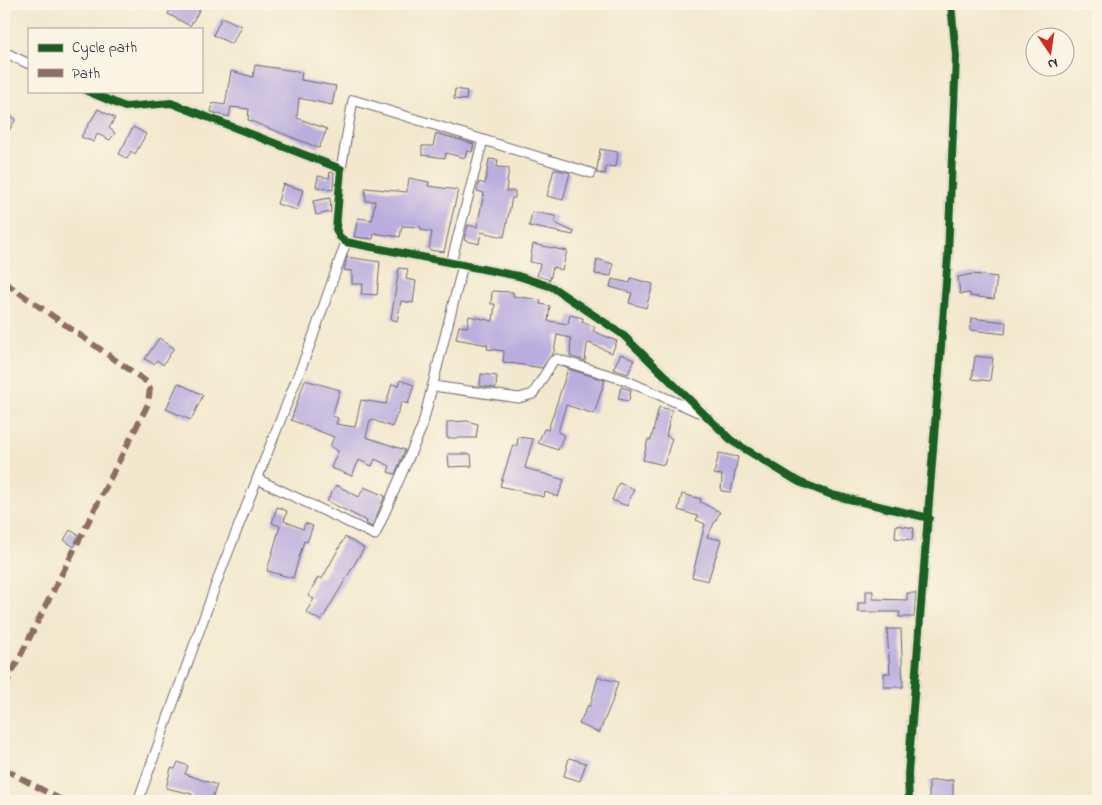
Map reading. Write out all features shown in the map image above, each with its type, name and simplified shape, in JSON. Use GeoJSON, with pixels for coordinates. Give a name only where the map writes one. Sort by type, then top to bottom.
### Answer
{"type":"FeatureCollection","features":[{"type":"Feature","properties":{"kind":"street"},"geometry":{"type":"LineString","coordinates":[[909,801],[908,774],[948,256],[950,158],[955,100],[956,56],[951,4]]}},
{"type":"Feature","properties":{"kind":"street"},"geometry":{"type":"LineString","coordinates":[[4,52],[28,64]]}},
{"type":"Feature","properties":{"kind":"street"},"geometry":{"type":"LineString","coordinates":[[88,92],[126,107],[171,103],[341,169]]}},
{"type":"Feature","properties":{"kind":"street"},"geometry":{"type":"LineString","coordinates":[[590,173],[353,100],[341,169],[336,229],[339,236],[346,242],[518,276],[552,287],[587,308],[622,334],[732,441],[799,482],[832,495],[929,518]]}},
{"type":"Feature","properties":{"kind":"street"},"geometry":{"type":"LineString","coordinates":[[451,263],[482,140]]}},
{"type":"Feature","properties":{"kind":"street"},"geometry":{"type":"LineString","coordinates":[[138,801],[220,573],[310,346],[346,242]]}},
{"type":"Feature","properties":{"kind":"street"},"geometry":{"type":"LineString","coordinates":[[257,479],[374,535],[422,427],[463,265]]}},
{"type":"Feature","properties":{"kind":"street"},"geometry":{"type":"LineString","coordinates":[[433,386],[519,398],[533,394],[553,361],[557,359],[624,380],[705,415]]}},
{"type":"Feature","properties":{"kind":"building"},"geometry":{"type":"Polygon","coordinates":[[[173,4],[203,4],[190,26],[168,14],[173,4]]]}},
{"type":"Feature","properties":{"kind":"building"},"geometry":{"type":"Polygon","coordinates":[[[222,17],[241,26],[232,44],[213,35],[222,17]]]}},
{"type":"Feature","properties":{"kind":"building"},"geometry":{"type":"Polygon","coordinates":[[[255,65],[302,72],[301,80],[336,86],[332,105],[299,98],[297,118],[327,129],[319,148],[248,120],[249,109],[231,107],[229,117],[211,112],[213,103],[225,105],[231,71],[253,77],[255,65]]]}},
{"type":"Feature","properties":{"kind":"building"},"geometry":{"type":"Polygon","coordinates":[[[455,89],[467,91],[466,100],[454,99],[455,89]]]}},
{"type":"Feature","properties":{"kind":"building"},"geometry":{"type":"Polygon","coordinates":[[[98,109],[115,118],[109,128],[115,133],[110,140],[97,134],[94,142],[81,137],[98,109]]]}},
{"type":"Feature","properties":{"kind":"building"},"geometry":{"type":"Polygon","coordinates":[[[8,114],[16,119],[4,139],[4,122],[8,114]]]}},
{"type":"Feature","properties":{"kind":"building"},"geometry":{"type":"Polygon","coordinates":[[[133,127],[146,134],[135,154],[131,151],[127,159],[119,154],[133,127]]]}},
{"type":"Feature","properties":{"kind":"building"},"geometry":{"type":"Polygon","coordinates":[[[436,133],[474,144],[472,152],[467,151],[465,158],[446,153],[445,158],[422,155],[422,146],[433,146],[436,133]]]}},
{"type":"Feature","properties":{"kind":"building"},"geometry":{"type":"Polygon","coordinates":[[[600,149],[618,152],[616,167],[606,166],[605,174],[597,173],[600,149]]]}},
{"type":"Feature","properties":{"kind":"building"},"geometry":{"type":"Polygon","coordinates":[[[489,159],[498,160],[497,167],[509,168],[506,191],[515,191],[515,198],[512,198],[504,237],[481,232],[479,244],[464,240],[468,225],[477,227],[484,193],[477,191],[479,182],[485,184],[489,159]]]}},
{"type":"Feature","properties":{"kind":"building"},"geometry":{"type":"Polygon","coordinates":[[[554,169],[570,173],[563,200],[547,196],[554,169]]]}},
{"type":"Feature","properties":{"kind":"building"},"geometry":{"type":"Polygon","coordinates":[[[330,172],[334,173],[333,190],[316,187],[318,176],[329,178],[330,172]]]}},
{"type":"Feature","properties":{"kind":"building"},"geometry":{"type":"Polygon","coordinates":[[[409,178],[429,182],[428,186],[458,190],[444,252],[429,250],[432,232],[421,230],[421,227],[402,226],[400,237],[374,233],[373,239],[354,237],[358,218],[372,220],[375,201],[366,201],[365,188],[407,192],[409,178]]]}},
{"type":"Feature","properties":{"kind":"building"},"geometry":{"type":"Polygon","coordinates":[[[283,184],[303,190],[297,210],[277,204],[283,184]]]}},
{"type":"Feature","properties":{"kind":"building"},"geometry":{"type":"Polygon","coordinates":[[[330,198],[331,212],[316,215],[313,201],[330,198]]]}},
{"type":"Feature","properties":{"kind":"building"},"geometry":{"type":"Polygon","coordinates":[[[532,212],[556,216],[555,223],[574,232],[573,235],[529,226],[532,212]]]}},
{"type":"Feature","properties":{"kind":"building"},"geometry":{"type":"Polygon","coordinates":[[[533,244],[567,251],[562,270],[553,267],[550,280],[537,276],[540,264],[530,262],[533,244]]]}},
{"type":"Feature","properties":{"kind":"building"},"geometry":{"type":"Polygon","coordinates":[[[347,257],[380,262],[377,295],[361,294],[363,284],[352,284],[352,271],[344,270],[347,257]]]}},
{"type":"Feature","properties":{"kind":"building"},"geometry":{"type":"Polygon","coordinates":[[[597,259],[613,264],[611,276],[595,274],[597,259]]]}},
{"type":"Feature","properties":{"kind":"building"},"geometry":{"type":"Polygon","coordinates":[[[399,268],[408,269],[406,279],[416,281],[413,303],[401,301],[397,321],[391,319],[399,268]]]}},
{"type":"Feature","properties":{"kind":"building"},"geometry":{"type":"Polygon","coordinates":[[[973,274],[997,277],[994,299],[970,296],[970,293],[960,294],[958,277],[973,274]]]}},
{"type":"Feature","properties":{"kind":"building"},"geometry":{"type":"Polygon","coordinates":[[[631,278],[653,284],[646,308],[629,303],[632,293],[610,287],[612,279],[630,283],[631,278]]]}},
{"type":"Feature","properties":{"kind":"building"},"geometry":{"type":"Polygon","coordinates":[[[492,291],[513,292],[513,296],[541,300],[540,304],[550,306],[548,321],[568,324],[570,315],[583,318],[582,322],[595,327],[593,331],[617,341],[612,353],[589,343],[587,344],[585,361],[570,356],[571,338],[557,335],[554,352],[542,368],[503,362],[504,351],[487,349],[488,345],[456,339],[459,326],[467,327],[469,316],[493,321],[495,304],[491,304],[492,291]]]}},
{"type":"Feature","properties":{"kind":"building"},"geometry":{"type":"Polygon","coordinates":[[[971,318],[1006,322],[1005,334],[970,330],[971,318]]]}},
{"type":"Feature","properties":{"kind":"building"},"geometry":{"type":"Polygon","coordinates":[[[159,338],[174,348],[163,365],[157,360],[154,364],[145,359],[159,338]]]}},
{"type":"Feature","properties":{"kind":"building"},"geometry":{"type":"Polygon","coordinates":[[[621,354],[634,360],[628,374],[613,369],[621,354]]]}},
{"type":"Feature","properties":{"kind":"building"},"geometry":{"type":"Polygon","coordinates":[[[975,356],[993,358],[990,381],[972,379],[975,356]]]}},
{"type":"Feature","properties":{"kind":"building"},"geometry":{"type":"Polygon","coordinates":[[[568,369],[605,380],[594,414],[566,405],[558,432],[564,435],[558,450],[538,443],[544,429],[548,430],[568,369]]]}},
{"type":"Feature","properties":{"kind":"building"},"geometry":{"type":"Polygon","coordinates":[[[481,374],[497,376],[496,388],[480,386],[481,374]]]}},
{"type":"Feature","properties":{"kind":"building"},"geometry":{"type":"Polygon","coordinates":[[[305,380],[340,390],[332,416],[338,418],[336,424],[355,427],[361,400],[386,404],[392,384],[398,386],[400,380],[414,385],[408,404],[402,402],[392,427],[370,420],[366,437],[405,450],[395,474],[388,472],[390,466],[375,459],[372,466],[359,460],[352,476],[331,468],[338,451],[330,446],[334,437],[291,420],[305,380]]]}},
{"type":"Feature","properties":{"kind":"building"},"geometry":{"type":"Polygon","coordinates":[[[178,383],[203,395],[191,420],[166,409],[178,383]]]}},
{"type":"Feature","properties":{"kind":"building"},"geometry":{"type":"Polygon","coordinates":[[[621,387],[631,390],[629,401],[618,399],[621,387]]]}},
{"type":"Feature","properties":{"kind":"building"},"geometry":{"type":"Polygon","coordinates":[[[659,407],[672,410],[666,436],[672,438],[664,465],[643,460],[648,439],[651,440],[659,407]]]}},
{"type":"Feature","properties":{"kind":"building"},"geometry":{"type":"Polygon","coordinates":[[[467,421],[478,424],[476,438],[447,438],[447,422],[467,421]]]}},
{"type":"Feature","properties":{"kind":"building"},"geometry":{"type":"Polygon","coordinates":[[[518,437],[533,439],[525,468],[564,480],[558,497],[545,492],[544,497],[500,486],[513,445],[517,446],[518,437]]]}},
{"type":"Feature","properties":{"kind":"building"},"geometry":{"type":"Polygon","coordinates":[[[719,453],[738,457],[731,492],[721,491],[722,475],[714,474],[719,453]]]}},
{"type":"Feature","properties":{"kind":"building"},"geometry":{"type":"Polygon","coordinates":[[[448,454],[471,454],[472,466],[449,467],[448,454]]]}},
{"type":"Feature","properties":{"kind":"building"},"geometry":{"type":"Polygon","coordinates":[[[619,483],[634,489],[627,506],[612,500],[619,483]]]}},
{"type":"Feature","properties":{"kind":"building"},"geometry":{"type":"Polygon","coordinates":[[[336,485],[359,497],[364,487],[385,496],[372,527],[366,524],[367,521],[327,501],[336,485]]]}},
{"type":"Feature","properties":{"kind":"building"},"geometry":{"type":"Polygon","coordinates":[[[682,494],[701,499],[700,502],[720,512],[707,537],[721,540],[708,581],[692,577],[705,524],[696,520],[698,516],[678,510],[682,494]]]}},
{"type":"Feature","properties":{"kind":"building"},"geometry":{"type":"Polygon","coordinates":[[[277,507],[287,511],[284,521],[303,529],[305,523],[313,526],[307,542],[304,541],[293,578],[267,571],[280,526],[272,523],[277,507]]]}},
{"type":"Feature","properties":{"kind":"building"},"geometry":{"type":"Polygon","coordinates":[[[896,525],[914,528],[912,540],[895,538],[896,525]]]}},
{"type":"Feature","properties":{"kind":"building"},"geometry":{"type":"Polygon","coordinates":[[[70,530],[80,536],[74,547],[64,540],[70,530]]]}},
{"type":"Feature","properties":{"kind":"building"},"geometry":{"type":"Polygon","coordinates":[[[345,537],[364,548],[321,621],[306,612],[314,599],[308,596],[318,577],[322,579],[345,537]]]}},
{"type":"Feature","properties":{"kind":"building"},"geometry":{"type":"Polygon","coordinates":[[[866,591],[873,591],[873,599],[907,600],[907,593],[916,593],[914,617],[899,617],[900,612],[858,612],[858,603],[866,603],[866,591]]]}},
{"type":"Feature","properties":{"kind":"building"},"geometry":{"type":"Polygon","coordinates":[[[887,629],[901,629],[903,687],[884,687],[884,673],[890,673],[887,629]]]}},
{"type":"Feature","properties":{"kind":"building"},"geometry":{"type":"Polygon","coordinates":[[[598,677],[618,682],[599,733],[579,724],[588,705],[590,706],[598,677]]]}},
{"type":"Feature","properties":{"kind":"building"},"geometry":{"type":"Polygon","coordinates":[[[569,758],[586,763],[580,781],[564,776],[569,758]]]}},
{"type":"Feature","properties":{"kind":"building"},"geometry":{"type":"Polygon","coordinates":[[[178,762],[188,766],[185,774],[217,785],[211,801],[202,801],[191,797],[192,794],[166,788],[171,768],[175,769],[178,762]]]}},
{"type":"Feature","properties":{"kind":"building"},"geometry":{"type":"Polygon","coordinates":[[[953,780],[953,801],[929,801],[929,781],[953,780]]]}},
{"type":"Feature","properties":{"kind":"marked path"},"geometry":{"type":"LineString","coordinates":[[4,282],[147,382],[150,388],[148,404],[4,688]]}},
{"type":"Feature","properties":{"kind":"marked path"},"geometry":{"type":"LineString","coordinates":[[4,769],[63,801]]}},
{"type":"Feature","properties":{"kind":"cycle path"},"geometry":{"type":"LineString","coordinates":[[909,801],[908,774],[948,256],[956,56],[951,4]]}},
{"type":"Feature","properties":{"kind":"cycle path"},"geometry":{"type":"LineString","coordinates":[[89,92],[125,107],[171,103],[341,169],[336,229],[339,236],[346,242],[518,276],[552,287],[622,334],[732,441],[799,482],[832,495],[929,518]]}}]}
